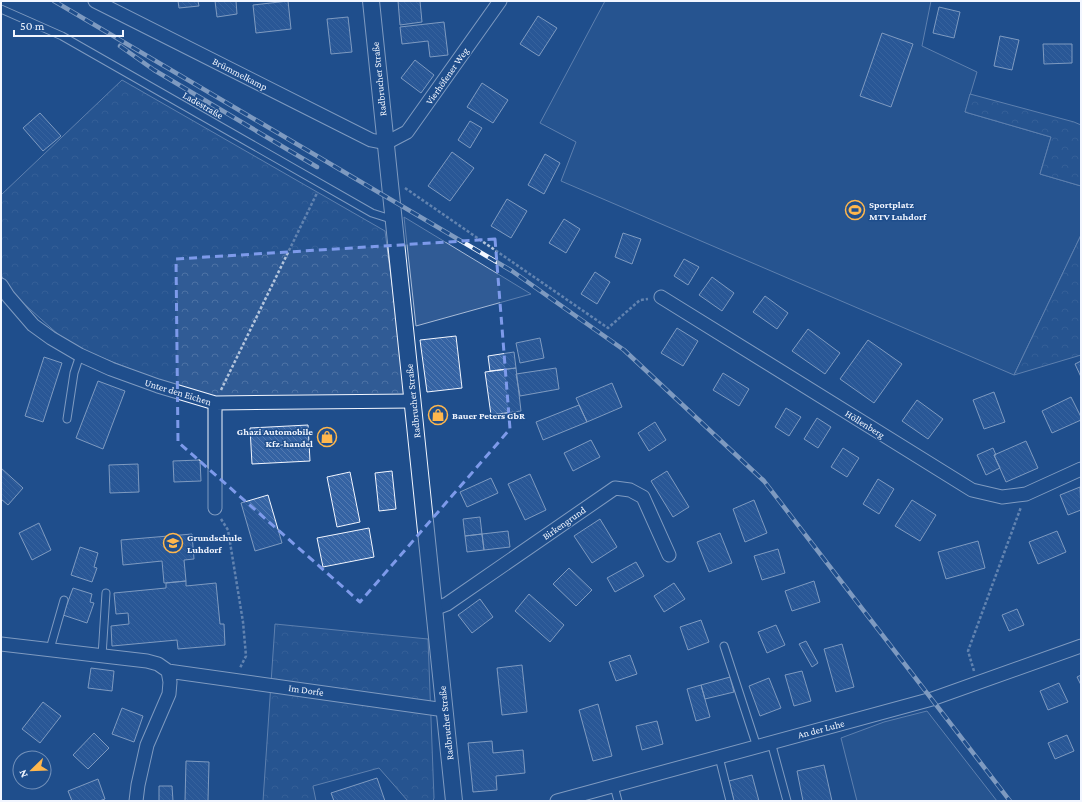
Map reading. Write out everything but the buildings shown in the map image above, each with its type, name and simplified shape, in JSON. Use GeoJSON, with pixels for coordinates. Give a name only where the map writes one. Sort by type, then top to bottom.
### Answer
{"type":"FeatureCollection","features":[{"type":"Feature","properties":{"kind":"street","name":"Brümmelkamp"},"geometry":{"type":"LineString","coordinates":[[95,1],[371,140],[386,143]]}},
{"type":"Feature","properties":{"kind":"street","name":"Radbrucher Straße"},"geometry":{"type":"LineString","coordinates":[[371,1],[454,801]]}},
{"type":"Feature","properties":{"kind":"street","name":"Vierhöfener Weg"},"geometry":{"type":"LineString","coordinates":[[386,143],[407,132],[500,1]]}},
{"type":"Feature","properties":{"kind":"street","name":"Unter den Eichen"},"geometry":{"type":"LineString","coordinates":[[1,285],[8,296],[33,325],[51,338],[80,355],[111,369],[158,386],[215,403],[413,401]]}},
{"type":"Feature","properties":{"kind":"street","name":"Höllenberg"},"geometry":{"type":"LineString","coordinates":[[661,297],[972,490],[1002,497],[1026,494],[1081,469]]}},
{"type":"Feature","properties":{"kind":"street"},"geometry":{"type":"LineString","coordinates":[[215,403],[215,508]]}},
{"type":"Feature","properties":{"kind":"street","name":"Birkengrund"},"geometry":{"type":"LineString","coordinates":[[434,609],[447,604],[615,488],[630,490],[642,497],[669,555]]}},
{"type":"Feature","properties":{"kind":"street","name":"Im Dorfe"},"geometry":{"type":"LineString","coordinates":[[1,644],[147,661],[158,664],[168,671],[444,710]]}},
{"type":"Feature","properties":{"kind":"street","name":"An der Luhe"},"geometry":{"type":"LineString","coordinates":[[557,801],[932,699],[1081,646]]}},
{"type":"Feature","properties":{"kind":"street"},"geometry":{"type":"LineString","coordinates":[[136,801],[138,785],[148,746],[169,694],[170,682],[168,671]]}},
{"type":"Feature","properties":{"kind":"lane","name":"Ladestraße"},"geometry":{"type":"LineString","coordinates":[[1,8],[62,36],[372,214],[394,221]]}},
{"type":"Feature","properties":{"kind":"lane"},"geometry":{"type":"LineString","coordinates":[[67,419],[74,373],[80,355]]}},
{"type":"Feature","properties":{"kind":"lane"},"geometry":{"type":"LineString","coordinates":[[102,656],[106,593]]}},
{"type":"Feature","properties":{"kind":"lane"},"geometry":{"type":"LineString","coordinates":[[50,650],[64,600]]}},
{"type":"Feature","properties":{"kind":"lane"},"geometry":{"type":"LineString","coordinates":[[724,646],[757,746]]}},
{"type":"Feature","properties":{"kind":"lane"},"geometry":{"type":"LineString","coordinates":[[771,742],[787,801]]}},
{"type":"Feature","properties":{"kind":"lane"},"geometry":{"type":"LineString","coordinates":[[719,757],[730,801]]}},
{"type":"Feature","properties":{"kind":"lane"},"geometry":{"type":"LineString","coordinates":[[614,786],[618,801]]}},
{"type":"Feature","properties":{"kind":"path"},"geometry":{"type":"LineString","coordinates":[[390,177],[608,328],[640,300],[661,297]]}},
{"type":"Feature","properties":{"kind":"path"},"geometry":{"type":"LineString","coordinates":[[215,403],[317,194],[324,186]]}},
{"type":"Feature","properties":{"kind":"path"},"geometry":{"type":"LineString","coordinates":[[977,684],[968,650],[1026,494]]}},
{"type":"Feature","properties":{"kind":"path"},"geometry":{"type":"LineString","coordinates":[[215,508],[228,530],[243,622],[246,656],[234,680]]}},
{"type":"Feature","properties":{"kind":"highlighted area"},"geometry":{"type":"Polygon","coordinates":[[[495,239],[510,429],[360,602],[178,442],[176,259],[495,239]]]}},
{"type":"Feature","properties":{"kind":"shaded area","name":"Sportplatz MTV Luhdorf"},"geometry":{"type":"Polygon","coordinates":[[[605,1],[931,1],[922,46],[977,72],[965,112],[1051,137],[1040,174],[1081,186],[1081,235],[1014,375],[561,181],[576,142],[540,123],[605,1]]]}},
{"type":"Feature","properties":{"kind":"shaded area"},"geometry":{"type":"Polygon","coordinates":[[[404,217],[531,294],[416,326],[404,217]]]}},
{"type":"Feature","properties":{"kind":"shaded area"},"geometry":{"type":"Polygon","coordinates":[[[927,711],[997,801],[857,801],[841,738],[884,722],[927,711]]]}},
{"type":"Feature","properties":{"kind":"green space"},"geometry":{"type":"Polygon","coordinates":[[[122,80],[385,231],[407,397],[220,399],[158,380],[70,345],[12,293],[1,275],[1,195],[122,80]]]}},
{"type":"Feature","properties":{"kind":"green space"},"geometry":{"type":"Polygon","coordinates":[[[970,94],[1081,125],[1081,186],[1040,174],[1051,137],[965,112],[970,94]]]}},
{"type":"Feature","properties":{"kind":"green space"},"geometry":{"type":"Polygon","coordinates":[[[1081,235],[1081,355],[1014,375],[1081,235]]]}},
{"type":"Feature","properties":{"kind":"green space"},"geometry":{"type":"Polygon","coordinates":[[[275,624],[428,639],[433,801],[408,801],[379,768],[313,786],[316,801],[263,801],[275,624]]]}},
{"type":"Feature","properties":{"kind":"railway"},"geometry":{"type":"LineString","coordinates":[[54,1],[512,271],[624,350],[764,481],[1010,801]]}},
{"type":"Feature","properties":{"kind":"railway"},"geometry":{"type":"LineString","coordinates":[[120,46],[154,70],[317,167]]}},
{"type":"Feature","properties":{"kind":"place","name":"Sportplatz MTV Luhdorf"},"geometry":{"type":"Point","coordinates":[855,210]}},
{"type":"Feature","properties":{"kind":"place","name":"Bauer Peters GbR"},"geometry":{"type":"Point","coordinates":[438,415]}},
{"type":"Feature","properties":{"kind":"place","name":"Ghazi Automobile Kfz-handel"},"geometry":{"type":"Point","coordinates":[327,437]}},
{"type":"Feature","properties":{"kind":"place","name":"Grundschule Luhdorf"},"geometry":{"type":"Point","coordinates":[173,543]}}]}
